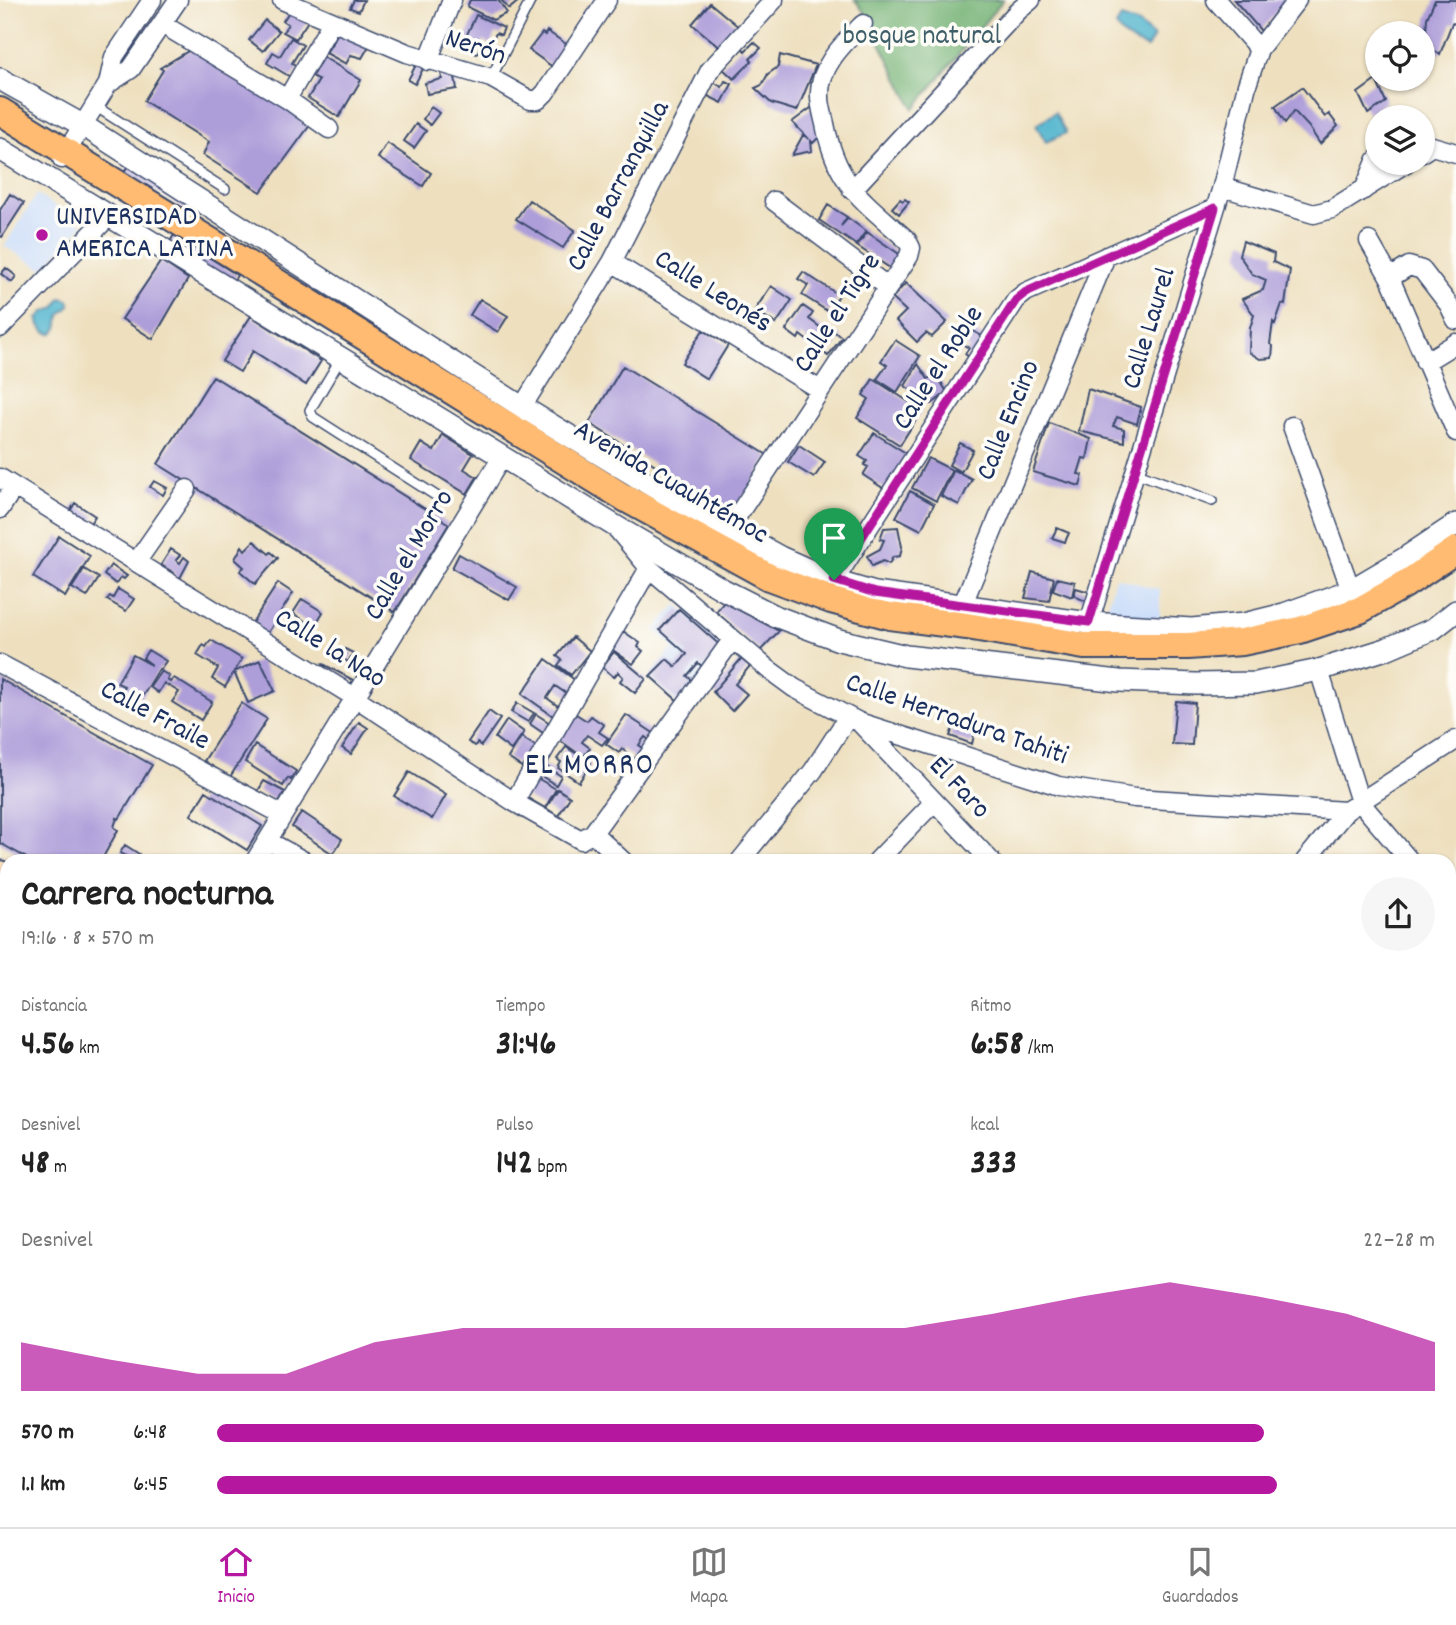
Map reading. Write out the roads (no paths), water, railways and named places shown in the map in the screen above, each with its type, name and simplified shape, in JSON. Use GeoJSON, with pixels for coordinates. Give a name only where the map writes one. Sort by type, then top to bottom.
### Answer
{"type":"FeatureCollection","features":[{"type":"Feature","properties":{"kind":"main road","name":"Avenida Cuauhtémoc"},"geometry":{"type":"LineString","coordinates":[[0,111],[63,157],[639,521],[720,569],[762,588],[823,609],[888,628],[1083,657],[1184,660],[1249,656],[1304,644],[1365,624],[1456,567]]}},
{"type":"Feature","properties":{"kind":"main road","name":"Avenida Cuauhtémoc"},"geometry":{"type":"LineString","coordinates":[[0,128],[63,157],[625,498],[769,577],[831,600],[890,616],[1084,646],[1188,646],[1242,642],[1300,631],[1360,610],[1404,585],[1456,550]]}},
{"type":"Feature","properties":{"kind":"street"},"geometry":{"type":"LineString","coordinates":[[63,157],[108,84],[114,57],[152,0]]}},
{"type":"Feature","properties":{"kind":"street"},"geometry":{"type":"LineString","coordinates":[[108,84],[131,69],[178,0]]}},
{"type":"Feature","properties":{"kind":"street","name":"Nerón"},"geometry":{"type":"LineString","coordinates":[[282,0],[428,61],[464,68],[491,78],[530,100],[538,100],[545,93],[607,0]]}},
{"type":"Feature","properties":{"kind":"street"},"geometry":{"type":"LineString","coordinates":[[428,61],[452,0]]}},
{"type":"Feature","properties":{"kind":"street","name":"Calle Barranquilla"},"geometry":{"type":"LineString","coordinates":[[522,407],[612,262],[710,70],[775,0]]}},
{"type":"Feature","properties":{"kind":"street"},"geometry":{"type":"LineString","coordinates":[[852,190],[1031,0]]}},
{"type":"Feature","properties":{"kind":"street"},"geometry":{"type":"LineString","coordinates":[[1216,0],[1259,49]]}},
{"type":"Feature","properties":{"kind":"street","name":"Calle Laurel"},"geometry":{"type":"LineString","coordinates":[[1089,622],[1222,187],[1247,85],[1259,49],[1297,0]]}},
{"type":"Feature","properties":{"kind":"street"},"geometry":{"type":"LineString","coordinates":[[287,99],[332,22]]}},
{"type":"Feature","properties":{"kind":"street"},"geometry":{"type":"LineString","coordinates":[[162,24],[287,99],[329,129]]}},
{"type":"Feature","properties":{"kind":"street","name":"Calle el Tigre"},"geometry":{"type":"LineString","coordinates":[[728,530],[909,256],[911,248],[907,240],[852,190],[838,168],[830,148],[820,95],[825,74],[835,53],[863,24]]}},
{"type":"Feature","properties":{"kind":"street"},"geometry":{"type":"LineString","coordinates":[[0,79],[83,127],[522,407],[728,530],[780,557],[834,580],[875,593],[1089,622],[1192,629],[1244,624],[1284,614],[1351,590],[1456,524]]}},
{"type":"Feature","properties":{"kind":"street"},"geometry":{"type":"LineString","coordinates":[[0,149],[724,590],[775,616],[839,640],[906,656],[1119,681],[1196,684],[1256,682],[1319,670],[1386,649],[1433,629],[1456,611]]}},
{"type":"Feature","properties":{"kind":"street"},"geometry":{"type":"LineString","coordinates":[[1435,149],[1456,153]]}},
{"type":"Feature","properties":{"kind":"street"},"geometry":{"type":"LineString","coordinates":[[1364,190],[1370,175]]}},
{"type":"Feature","properties":{"kind":"street"},"geometry":{"type":"LineString","coordinates":[[1222,187],[1314,214],[1332,209],[1387,175]]}},
{"type":"Feature","properties":{"kind":"street"},"geometry":{"type":"LineString","coordinates":[[774,201],[888,287]]}},
{"type":"Feature","properties":{"kind":"street","name":"Calle el Roble"},"geometry":{"type":"LineString","coordinates":[[834,580],[1016,300],[1026,292],[1215,208]]}},
{"type":"Feature","properties":{"kind":"street"},"geometry":{"type":"LineString","coordinates":[[0,328],[110,215]]}},
{"type":"Feature","properties":{"kind":"street"},"geometry":{"type":"LineString","coordinates":[[1369,242],[1390,278],[1456,432]]}},
{"type":"Feature","properties":{"kind":"street","name":"Calle Encino"},"geometry":{"type":"LineString","coordinates":[[962,606],[1106,256]]}},
{"type":"Feature","properties":{"kind":"street","name":"Calle Leonés"},"geometry":{"type":"LineString","coordinates":[[612,262],[820,390]]}},
{"type":"Feature","properties":{"kind":"street"},"geometry":{"type":"LineString","coordinates":[[1390,278],[1409,266],[1422,270],[1456,320]]}},
{"type":"Feature","properties":{"kind":"street"},"geometry":{"type":"LineString","coordinates":[[1425,362],[1456,343]]}},
{"type":"Feature","properties":{"kind":"street"},"geometry":{"type":"LineString","coordinates":[[1292,426],[1351,590]]}},
{"type":"Feature","properties":{"kind":"street","name":"Calle el Morro"},"geometry":{"type":"LineString","coordinates":[[260,854],[502,457]]}},
{"type":"Feature","properties":{"kind":"street"},"geometry":{"type":"LineString","coordinates":[[0,509],[7,482]]}},
{"type":"Feature","properties":{"kind":"street","name":"Calle la Nao"},"geometry":{"type":"LineString","coordinates":[[7,482],[356,698],[514,802],[581,840],[593,833]]}},
{"type":"Feature","properties":{"kind":"street"},"geometry":{"type":"LineString","coordinates":[[137,561],[187,489]]}},
{"type":"Feature","properties":{"kind":"street","name":"Calle Herradura Tahiti"},"geometry":{"type":"LineString","coordinates":[[615,526],[649,568],[732,640],[794,688],[854,719],[1059,786],[1135,798],[1353,806]]}},
{"type":"Feature","properties":{"kind":"street"},"geometry":{"type":"LineString","coordinates":[[514,802],[649,568]]}},
{"type":"Feature","properties":{"kind":"street"},"geometry":{"type":"LineString","coordinates":[[616,854],[593,833],[732,640]]}},
{"type":"Feature","properties":{"kind":"street","name":"Calle Fraile"},"geometry":{"type":"LineString","coordinates":[[0,664],[283,815]]}},
{"type":"Feature","properties":{"kind":"street"},"geometry":{"type":"LineString","coordinates":[[1319,670],[1353,806],[1403,854]]}},
{"type":"Feature","properties":{"kind":"street"},"geometry":{"type":"LineString","coordinates":[[746,854],[854,719]]}},
{"type":"Feature","properties":{"kind":"street","name":"El Faro"},"geometry":{"type":"LineString","coordinates":[[854,719],[983,854]]}},
{"type":"Feature","properties":{"kind":"street"},"geometry":{"type":"LineString","coordinates":[[1311,854],[1353,806],[1456,740]]}},
{"type":"Feature","properties":{"kind":"street"},"geometry":{"type":"LineString","coordinates":[[884,854],[933,803]]}},
{"type":"Feature","properties":{"kind":"street"},"geometry":{"type":"LineString","coordinates":[[268,841],[291,854]]}},
{"type":"Feature","properties":{"kind":"lane"},"geometry":{"type":"LineString","coordinates":[[491,78],[531,0]]}},
{"type":"Feature","properties":{"kind":"lane"},"geometry":{"type":"LineString","coordinates":[[94,106],[225,189]]}},
{"type":"Feature","properties":{"kind":"lane"},"geometry":{"type":"LineString","coordinates":[[341,358],[310,410],[313,417],[441,499]]}},
{"type":"Feature","properties":{"kind":"lane"},"geometry":{"type":"LineString","coordinates":[[1135,472],[1212,501]]}},
{"type":"Feature","properties":{"kind":"water"},"geometry":{"type":"Polygon","coordinates":[[[1121,18],[1139,24],[1154,37],[1147,48],[1122,34],[1116,26],[1121,18]]]}},
{"type":"Feature","properties":{"kind":"water"},"geometry":{"type":"Polygon","coordinates":[[[1055,112],[1066,133],[1046,142],[1036,125],[1055,112]]]}},
{"type":"Feature","properties":{"kind":"water"},"geometry":{"type":"Polygon","coordinates":[[[61,298],[69,300],[70,306],[60,315],[58,328],[52,334],[42,329],[38,319],[44,312],[55,308],[61,298]]]}},
{"type":"Feature","properties":{"kind":"place","name":"UNIVERSIDAD AMERICA LATINA"},"geometry":{"type":"Point","coordinates":[42,235]}},
{"type":"Feature","properties":{"kind":"district","name":"EL MORRO"},"geometry":{"type":"Point","coordinates":[590,767]}},
{"type":"Feature","properties":{"kind":"park label","name":"bosque natural"},"geometry":{"type":"Point","coordinates":[922,38]}}]}
